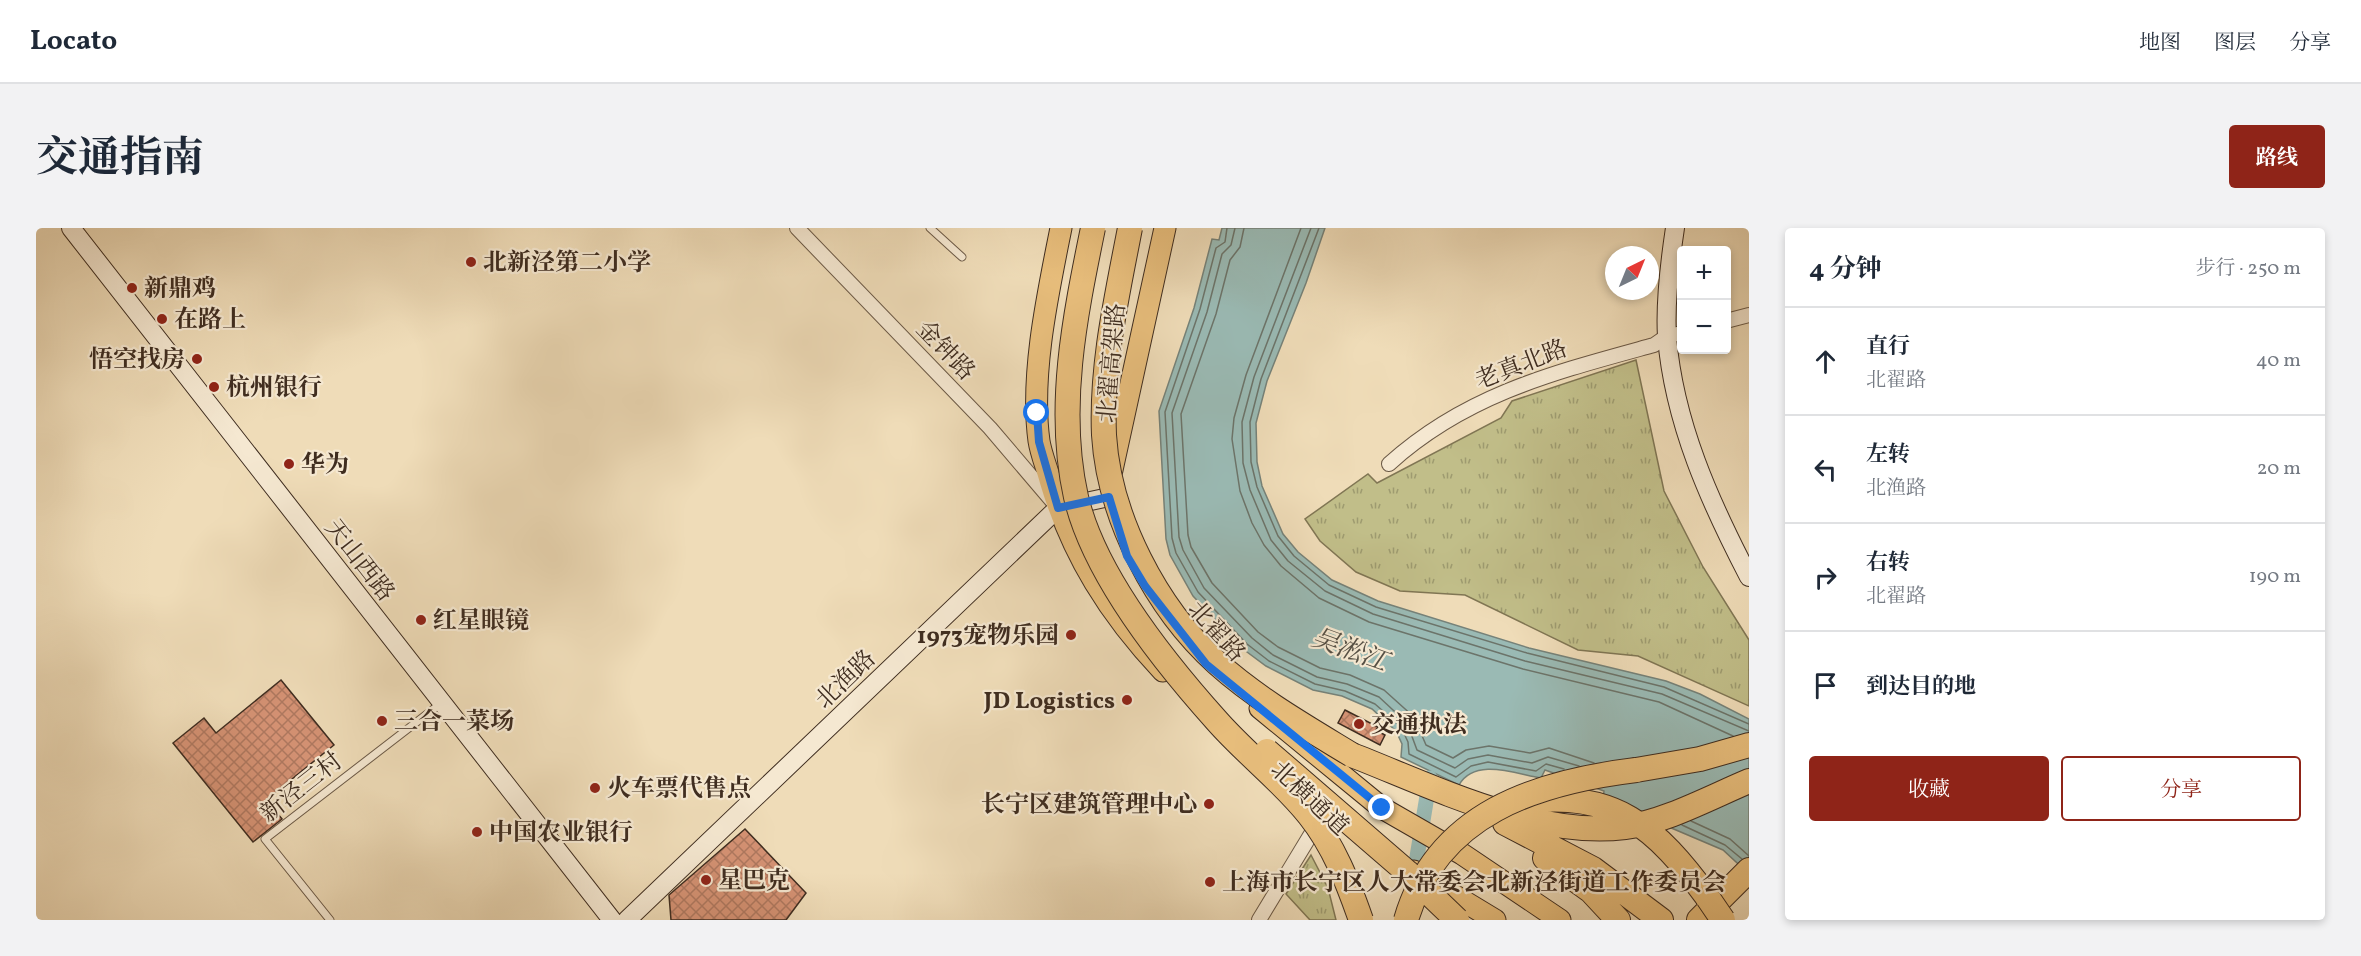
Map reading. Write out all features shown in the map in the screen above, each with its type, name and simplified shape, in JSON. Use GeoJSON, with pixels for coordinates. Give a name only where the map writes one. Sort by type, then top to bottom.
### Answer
{"type":"FeatureCollection","features":[{"type":"Feature","properties":{"kind":"highway","name":"北翟高架路"},"geometry":{"type":"LineString","coordinates":[[1093,228],[1078,303],[1069,377],[1067,432],[1077,498],[1095,548],[1118,592],[1147,635],[1181,677]]}},
{"type":"Feature","properties":{"kind":"highway","name":"北翟高架路"},"geometry":{"type":"LineString","coordinates":[[1130,228],[1114,312],[1105,381],[1104,426],[1113,489],[1128,531],[1150,576],[1172,611],[1217,663],[1300,723],[1352,754]]}},
{"type":"Feature","properties":{"kind":"highway"},"geometry":{"type":"LineString","coordinates":[[1181,677],[1407,872],[1463,911]]}},
{"type":"Feature","properties":{"kind":"highway"},"geometry":{"type":"LineString","coordinates":[[1181,677],[1218,722],[1309,815],[1335,855],[1361,920]]}},
{"type":"Feature","properties":{"kind":"highway","name":"北横通道"},"geometry":{"type":"LineString","coordinates":[[1181,677],[1438,920]]}},
{"type":"Feature","properties":{"kind":"highway"},"geometry":{"type":"LineString","coordinates":[[1406,920],[1423,878],[1440,854],[1462,830],[1505,805],[1560,783],[1700,759],[1749,745]]}},
{"type":"Feature","properties":{"kind":"highway"},"geometry":{"type":"LineString","coordinates":[[1352,754],[1472,801],[1529,819],[1581,829],[1626,827],[1677,811],[1749,780]]}},
{"type":"Feature","properties":{"kind":"highway"},"geometry":{"type":"LineString","coordinates":[[1352,754],[1514,838],[1591,891],[1618,920]]}},
{"type":"Feature","properties":{"kind":"highway"},"geometry":{"type":"LineString","coordinates":[[1352,754],[1527,833],[1593,869],[1661,920]]}},
{"type":"Feature","properties":{"kind":"highway"},"geometry":{"type":"LineString","coordinates":[[1505,805],[1542,799],[1573,800],[1605,806],[1635,821],[1662,842],[1684,866],[1723,920]]}},
{"type":"Feature","properties":{"kind":"highway"},"geometry":{"type":"LineString","coordinates":[[1699,920],[1749,870]]}},
{"type":"Feature","properties":{"kind":"main road"},"geometry":{"type":"LineString","coordinates":[[1060,228],[1042,336],[1037,413],[1039,442],[1058,508],[1094,586],[1132,638],[1174,683],[1374,849],[1463,911],[1495,920]]}},
{"type":"Feature","properties":{"kind":"main road","name":"北翟路"},"geometry":{"type":"LineString","coordinates":[[1165,228],[1114,454],[1109,497],[1127,556],[1145,586],[1206,664],[1382,808],[1462,854],[1560,920]]}},
{"type":"Feature","properties":{"kind":"street","name":"天山西路"},"geometry":{"type":"LineString","coordinates":[[71,228],[612,920]]}},
{"type":"Feature","properties":{"kind":"street","name":"金钟路"},"geometry":{"type":"LineString","coordinates":[[796,228],[990,428],[1058,508]]}},
{"type":"Feature","properties":{"kind":"street"},"geometry":{"type":"LineString","coordinates":[[1675,228],[1674,334],[1684,428],[1717,515],[1749,577]]}},
{"type":"Feature","properties":{"kind":"street"},"geometry":{"type":"LineString","coordinates":[[1731,320],[1749,315]]}},
{"type":"Feature","properties":{"kind":"street","name":"老真北路"},"geometry":{"type":"LineString","coordinates":[[1389,465],[1432,429],[1494,396],[1547,375],[1653,345],[1674,334]]}},
{"type":"Feature","properties":{"kind":"street"},"geometry":{"type":"LineString","coordinates":[[1058,508],[1109,497]]}},
{"type":"Feature","properties":{"kind":"street","name":"北渔路"},"geometry":{"type":"LineString","coordinates":[[627,920],[1058,508]]}},
{"type":"Feature","properties":{"kind":"street"},"geometry":{"type":"LineString","coordinates":[[1259,920],[1326,808]]}},
{"type":"Feature","properties":{"kind":"lane"},"geometry":{"type":"LineString","coordinates":[[930,228],[962,257]]}},
{"type":"Feature","properties":{"kind":"lane","name":"新泾三村"},"geometry":{"type":"LineString","coordinates":[[330,920],[265,839],[442,702]]}},
{"type":"Feature","properties":{"kind":"green space"},"geometry":{"type":"Polygon","coordinates":[[[1636,360],[1664,491],[1703,567],[1749,640],[1749,706],[1638,656],[1578,650],[1465,595],[1400,591],[1356,572],[1320,541],[1305,519],[1368,474],[1377,483],[1501,418],[1512,401],[1636,360]]]}},
{"type":"Feature","properties":{"kind":"green space"},"geometry":{"type":"Polygon","coordinates":[[[1311,855],[1328,888],[1336,920],[1310,920],[1286,894],[1311,855]]]}},
{"type":"Feature","properties":{"kind":"water","name":"吴淞江"},"geometry":{"type":"Polygon","coordinates":[[[1222,228],[1325,228],[1267,381],[1256,423],[1257,462],[1262,486],[1283,534],[1298,552],[1332,580],[1378,601],[1529,648],[1666,681],[1700,694],[1749,719],[1749,874],[1723,850],[1603,799],[1604,791],[1545,770],[1541,778],[1485,769],[1466,776],[1459,785],[1401,757],[1402,744],[1396,731],[1372,709],[1342,696],[1313,690],[1266,666],[1243,649],[1193,596],[1170,555],[1166,539],[1159,411],[1194,308],[1212,239],[1219,240],[1222,228]]]}},
{"type":"Feature","properties":{"kind":"building"},"geometry":{"type":"Polygon","coordinates":[[[281,680],[334,745],[266,800],[282,819],[253,842],[173,743],[204,718],[216,733],[281,680]]]}},
{"type":"Feature","properties":{"kind":"building"},"geometry":{"type":"Polygon","coordinates":[[[1345,710],[1378,727],[1376,730],[1385,735],[1380,745],[1338,723],[1345,710]]]}},
{"type":"Feature","properties":{"kind":"building"},"geometry":{"type":"Polygon","coordinates":[[[745,829],[806,893],[786,920],[671,920],[669,895],[745,829]]]}},
{"type":"Feature","properties":{"kind":"waterway"},"geometry":{"type":"LineString","coordinates":[[1413,881],[1430,778]]}},
{"type":"Feature","properties":{"kind":"place","name":"北新泾第二小学"},"geometry":{"type":"Point","coordinates":[471,262]}},
{"type":"Feature","properties":{"kind":"place","name":"新鼎鸡"},"geometry":{"type":"Point","coordinates":[132,288]}},
{"type":"Feature","properties":{"kind":"place","name":"在路上"},"geometry":{"type":"Point","coordinates":[162,319]}},
{"type":"Feature","properties":{"kind":"place","name":"悟空找房"},"geometry":{"type":"Point","coordinates":[197,359]}},
{"type":"Feature","properties":{"kind":"place","name":"杭州银行"},"geometry":{"type":"Point","coordinates":[214,387]}},
{"type":"Feature","properties":{"kind":"place","name":"华为"},"geometry":{"type":"Point","coordinates":[289,464]}},
{"type":"Feature","properties":{"kind":"place","name":"红星眼镜"},"geometry":{"type":"Point","coordinates":[421,620]}},
{"type":"Feature","properties":{"kind":"place","name":"1973宠物乐园"},"geometry":{"type":"Point","coordinates":[1071,635]}},
{"type":"Feature","properties":{"kind":"place","name":"JD Logistics"},"geometry":{"type":"Point","coordinates":[1127,700]}},
{"type":"Feature","properties":{"kind":"place","name":"三合一菜场"},"geometry":{"type":"Point","coordinates":[382,721]}},
{"type":"Feature","properties":{"kind":"place","name":"交通执法"},"geometry":{"type":"Point","coordinates":[1359,724]}},
{"type":"Feature","properties":{"kind":"place","name":"火车票代售点"},"geometry":{"type":"Point","coordinates":[595,788]}},
{"type":"Feature","properties":{"kind":"place","name":"长宁区建筑管理中心"},"geometry":{"type":"Point","coordinates":[1209,804]}},
{"type":"Feature","properties":{"kind":"place","name":"中国农业银行"},"geometry":{"type":"Point","coordinates":[477,832]}},
{"type":"Feature","properties":{"kind":"place","name":"星巴克"},"geometry":{"type":"Point","coordinates":[706,880]}},
{"type":"Feature","properties":{"kind":"place","name":"上海市长宁区人大常委会北新泾街道工作委员会"},"geometry":{"type":"Point","coordinates":[1210,882]}},
{"type":"Feature","properties":{"kind":"route"},"geometry":{"type":"LineString","coordinates":[[1037,413],[1039,442],[1058,508],[1109,497],[1127,556],[1145,586],[1206,664],[1382,808]]}}]}
